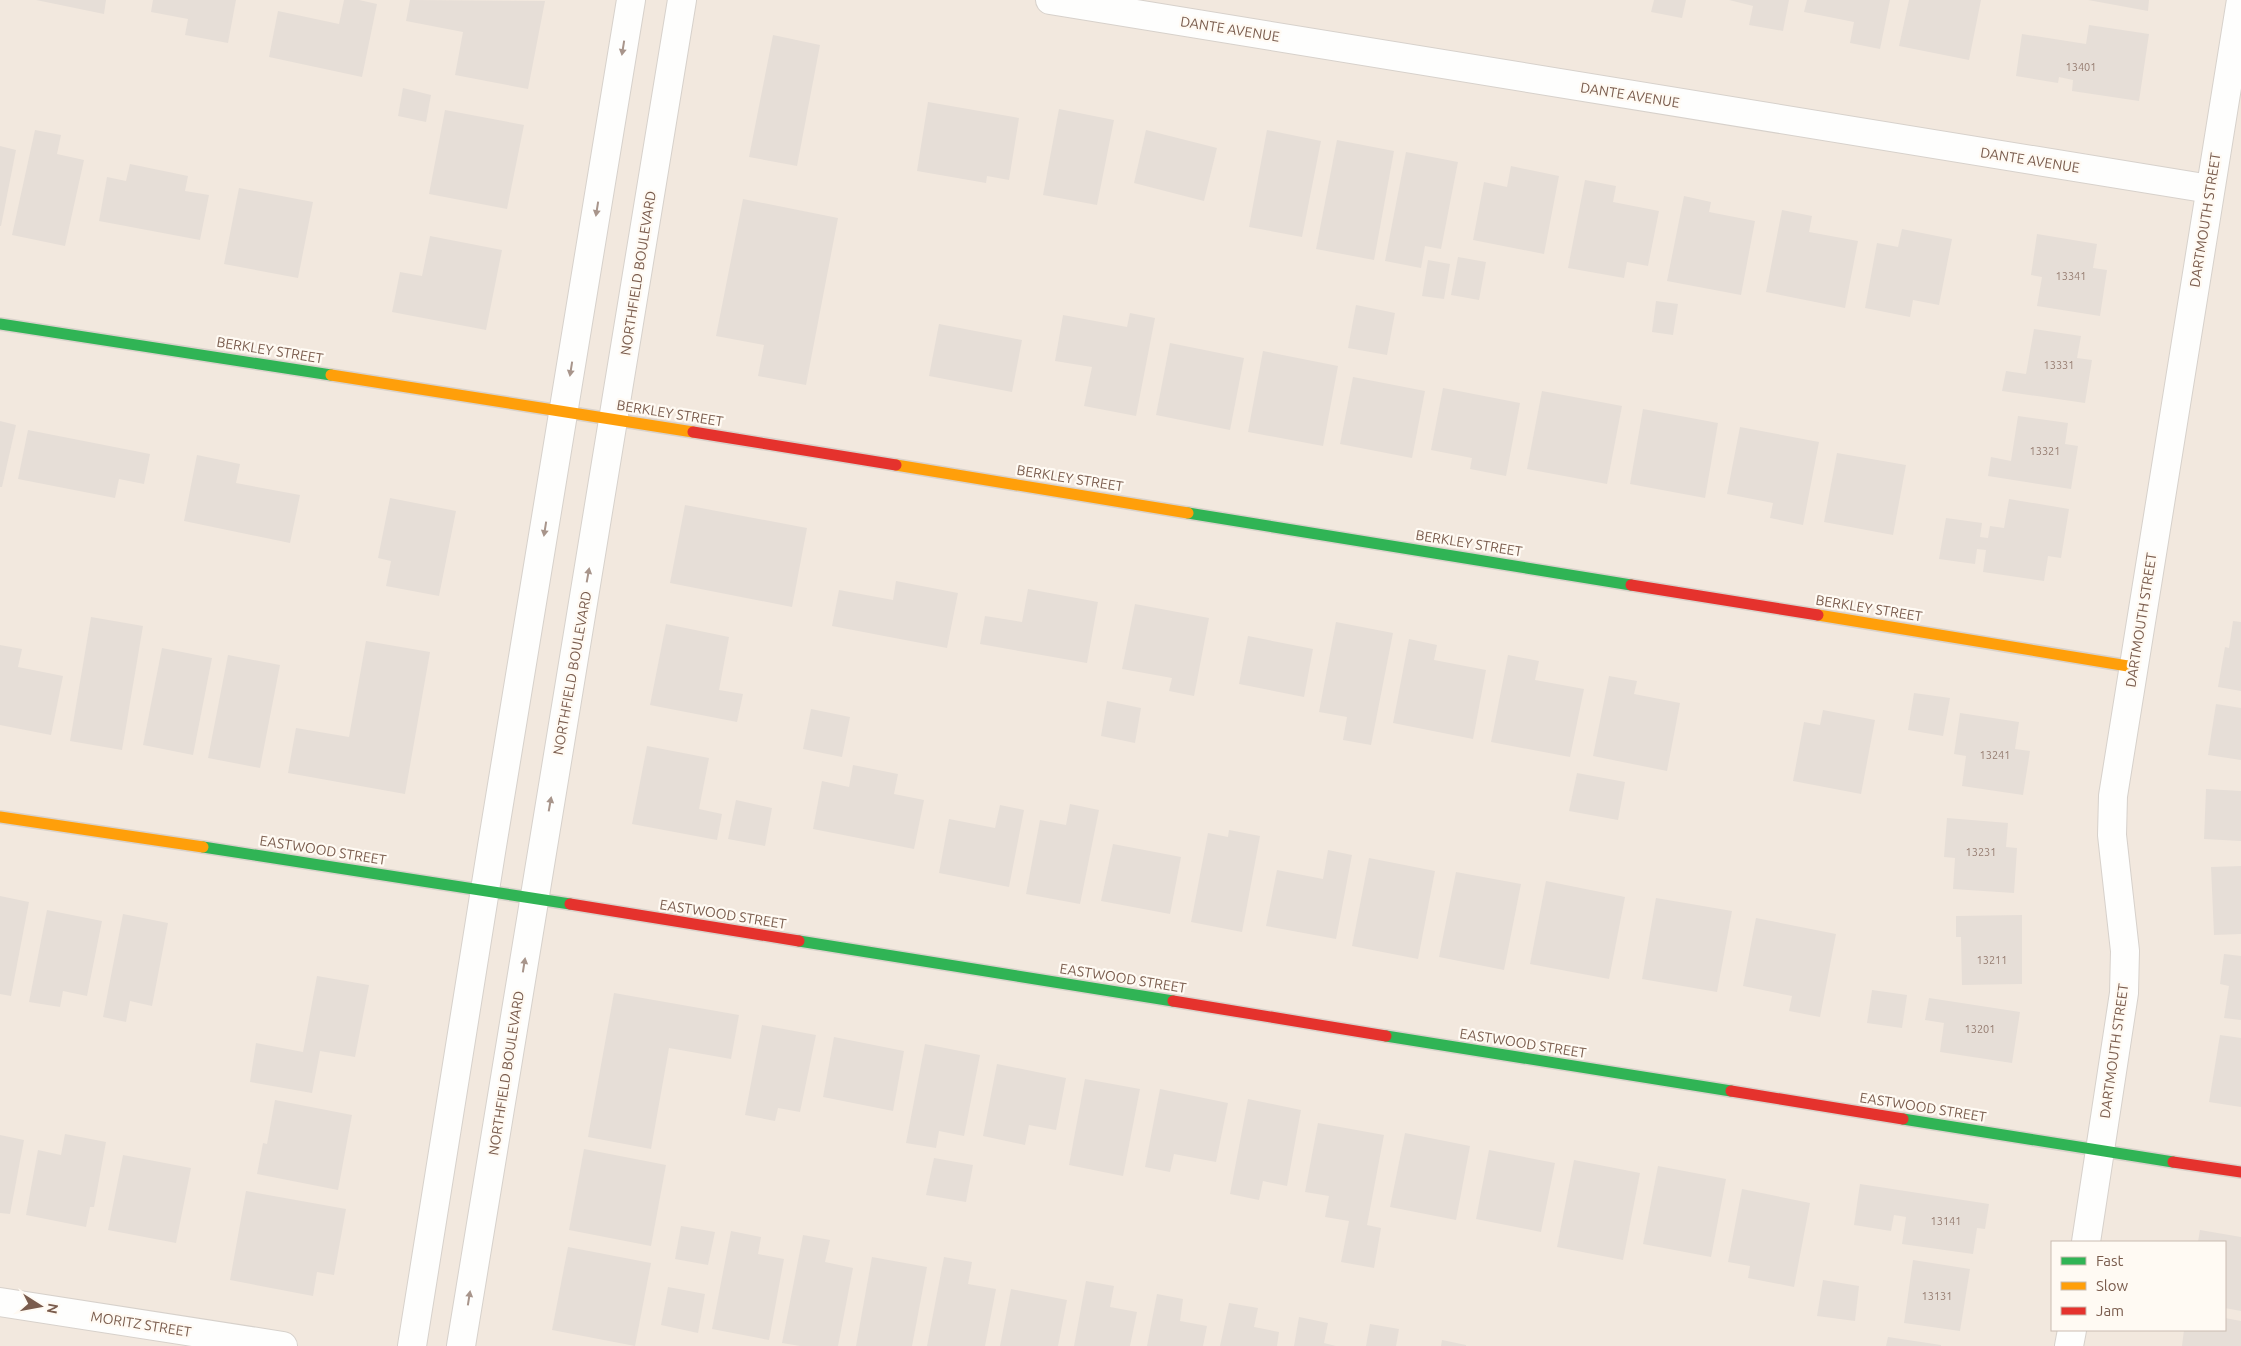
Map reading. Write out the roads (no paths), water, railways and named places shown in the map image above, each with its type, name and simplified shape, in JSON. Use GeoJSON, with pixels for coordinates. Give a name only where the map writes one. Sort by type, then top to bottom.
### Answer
{"type":"FeatureCollection","features":[{"type":"Feature","properties":{"kind":"street"},"geometry":{"type":"LineString","coordinates":[[412,1346],[631,0]]}},
{"type":"Feature","properties":{"kind":"street","name":"NORTHFIELD BOULEVARD"},"geometry":{"type":"LineString","coordinates":[[461,1346],[615,419],[682,0]]}},
{"type":"Feature","properties":{"kind":"street","name":"DANTE AVENUE"},"geometry":{"type":"LineString","coordinates":[[1050,0],[2210,190]]}},
{"type":"Feature","properties":{"kind":"street","name":"DARTMOUTH STREET"},"geometry":{"type":"LineString","coordinates":[[2086,1241],[2124,993],[2125,951],[2112,835],[2113,796],[2241,0]]}},
{"type":"Feature","properties":{"kind":"street","name":"BERKLEY STREET"},"geometry":{"type":"LineString","coordinates":[[0,324],[615,419],[2134,667]]}},
{"type":"Feature","properties":{"kind":"street","name":"EASTWOOD STREET"},"geometry":{"type":"LineString","coordinates":[[0,817],[485,890],[2241,1172]]}},
{"type":"Feature","properties":{"kind":"street","name":"MORITZ STREET"},"geometry":{"type":"LineString","coordinates":[[0,1302],[283,1346]]}},
{"type":"Feature","properties":{"kind":"street"},"geometry":{"type":"LineString","coordinates":[[2069,1346],[2072,1331]]}}]}
